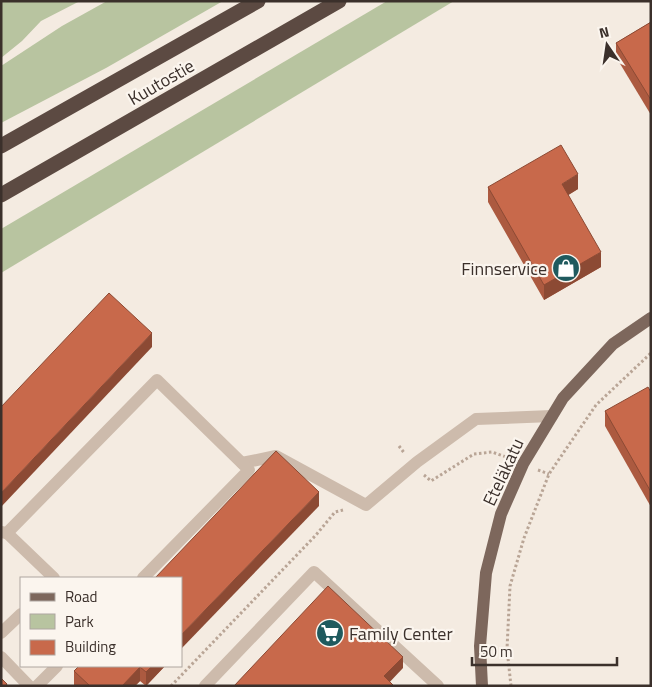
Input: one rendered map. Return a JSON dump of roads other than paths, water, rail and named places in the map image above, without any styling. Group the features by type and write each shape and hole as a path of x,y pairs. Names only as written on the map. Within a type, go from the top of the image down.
{"highway":[{"name":"Kuutostie","path":"1,145 258,1"},
{"name":"Kuutostie","path":"1,195 339,1"},
{"path":"1,205 193,86"}],"main road":[{"name":"Eteläkatu","path":"482,686 480,646 486,573 501,514 523,464 564,398 613,344 651,318"}],"lane":[{"path":"53,577 4,532 157,380 249,470 144,577"},
{"path":"242,463 276,456 366,505 476,419 552,416"},
{"path":"205,686 314,572 438,686"},
{"path":"1,633 20,615"},
{"path":"1,657 29,686"},
{"path":"37,686 56,667"}],"place":[{"name":"Finnservice","path":"566,268"},
{"name":"Family Center","path":"330,633"}]}
